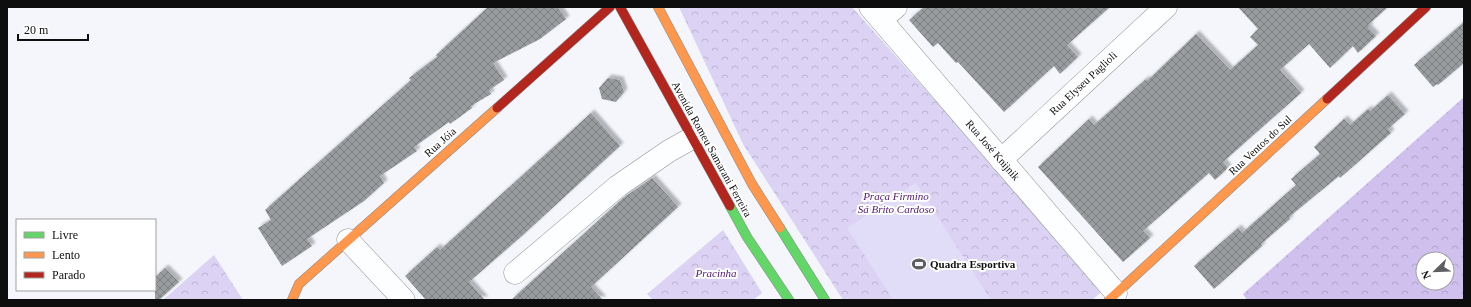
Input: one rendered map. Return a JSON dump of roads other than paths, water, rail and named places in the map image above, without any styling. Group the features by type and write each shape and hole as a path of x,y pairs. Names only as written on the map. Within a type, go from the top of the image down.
{"street":[{"name":"Rua Jóia","path":"292,300 299,284 610,7"},
{"name":"Avenida Romeu Samarani Ferreira","path":"620,7 747,237 789,300"},
{"name":"Avenida Romeu Samarani Ferreira","path":"658,7 752,184 826,300"},
{"name":"Rua Elyseu Paglioli","path":"1001,160 1166,7"},
{"name":"Rua Ventos do Sul","path":"1113,297 1426,7"},
{"name":"Rua José Knijnik","path":"882,11 1113,297"},
{"path":"515,273 618,186 669,151 692,138"},
{"path":"348,240 404,300"}],"place":[{"name":"Quadra Esportiva","path":"919,264"}],"park label":[{"name":"Praça Firmino Sá Brito Cardoso","path":"896,202"},
{"name":"Pracinha","path":"716,273"}]}
